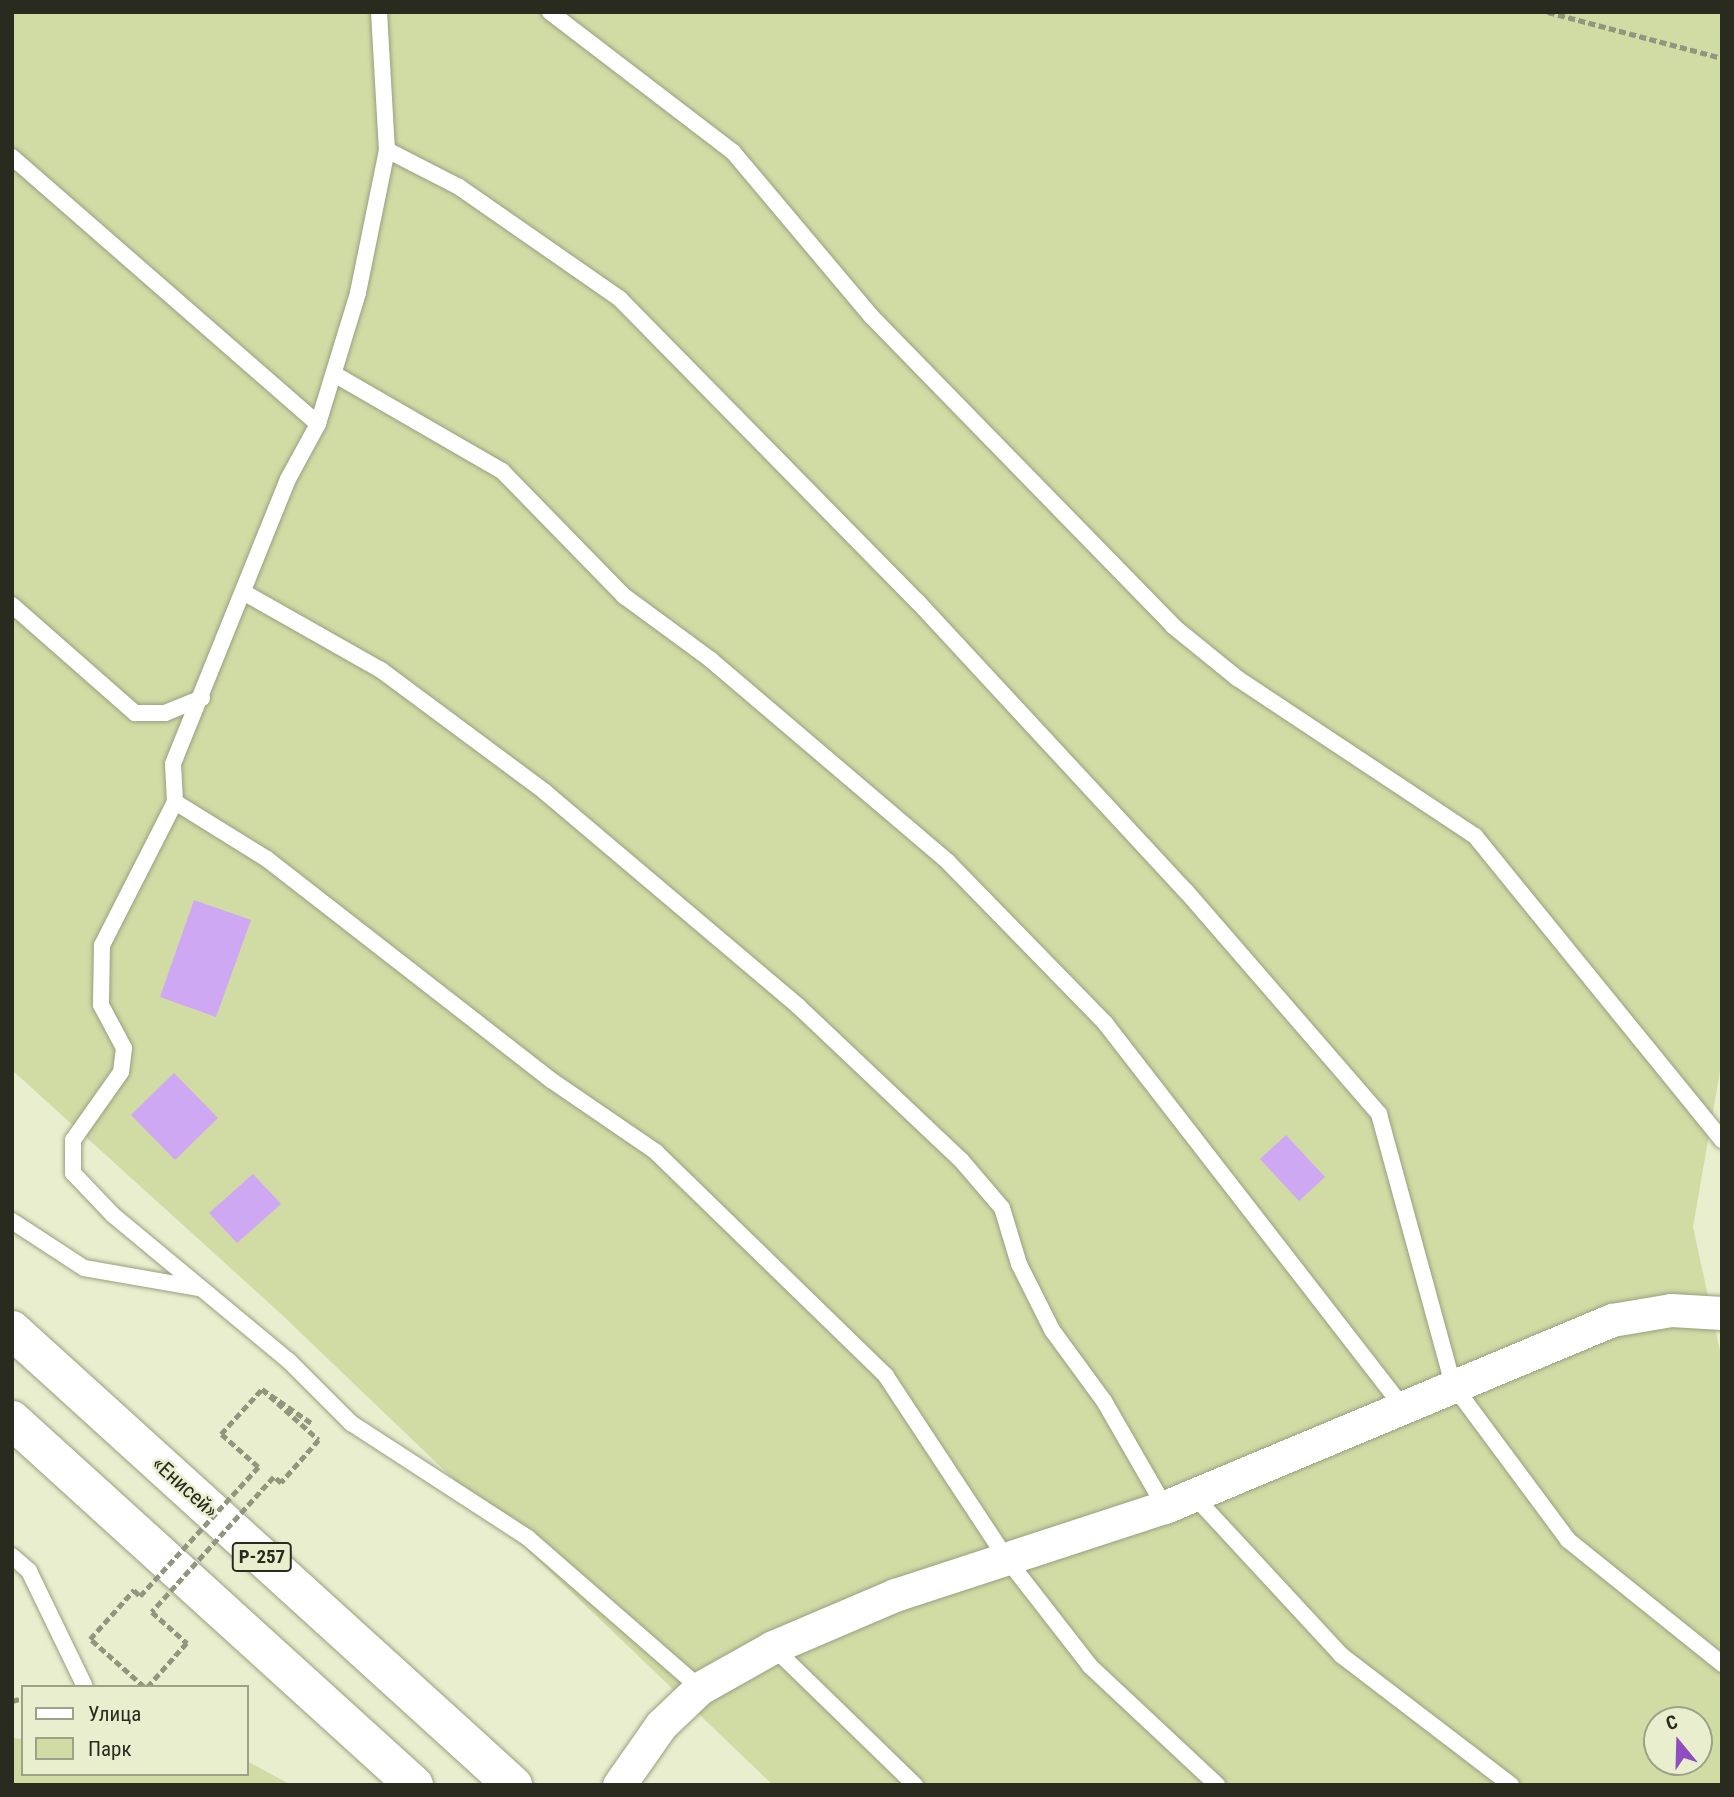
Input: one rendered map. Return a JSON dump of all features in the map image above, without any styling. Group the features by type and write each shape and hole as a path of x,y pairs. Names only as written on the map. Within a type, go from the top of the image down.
{"highway":[{"name":"«Енисей»","path":"12,1330 513,1785"},
{"path":"12,1420 414,1785"}],"street":[{"path":"619,1785 661,1725 700,1688 773,1647 1006,1558 1180,1502 1402,1406 1612,1320 1671,1310 1722,1313"}],"lane":[{"path":"379,12 387,150 358,293 318,424 288,479 202,698 173,764 175,802 102,945 101,1005 124,1048 121,1072 73,1140 73,1172 113,1215 201,1288 351,1423 528,1538 700,1688"},
{"path":"550,12 733,152 871,317 1173,626 1237,678 1475,836 1722,1140"},
{"path":"387,150 459,187 620,299 1043,733 1353,1084 1379,1114 1454,1385 1568,1540 1722,1664"},
{"path":"12,157 318,424"},
{"path":"334,374 502,471 624,596 720,668 948,862 1105,1023 1402,1406"},
{"path":"243,592 381,670 545,792 798,1006 961,1160 1002,1208 1018,1264 1052,1330 1180,1502 1340,1655 1511,1785"},
{"path":"12,605 135,713 165,713 202,698"},
{"path":"175,802 267,859 551,1080 656,1152 886,1376 1006,1558 1090,1666 1217,1785"},
{"path":"12,1221 84,1268 201,1288"},
{"path":"12,1556 29,1571 84,1685"},
{"path":"773,1647 915,1785"}],"path":[{"path":"1548,12 1722,58"},
{"path":"261,1389 327,1433"},
{"path":"144,1685 90,1639 134,1590 141,1596 258,1466 221,1433 261,1389"},
{"path":"148,1685 187,1643 152,1612 274,1476 281,1483 318,1440 261,1389"}],"green space":[{"path":"12,12 1722,12 1722,1060 1693,1227 1722,1360 1722,1785 773,1785 280,1313 12,1070"},
{"path":"12,1738 21,1739 21,1776 248,1776 248,1762 291,1785 12,1785"}],"building":[{"path":"194,900 251,920 216,1017 160,997"},
{"path":"174,1073 218,1118 175,1160 131,1115"},
{"path":"1286,1135 1325,1177 1299,1201 1260,1159"},
{"path":"253,1174 281,1204 237,1243 209,1213"}]}
